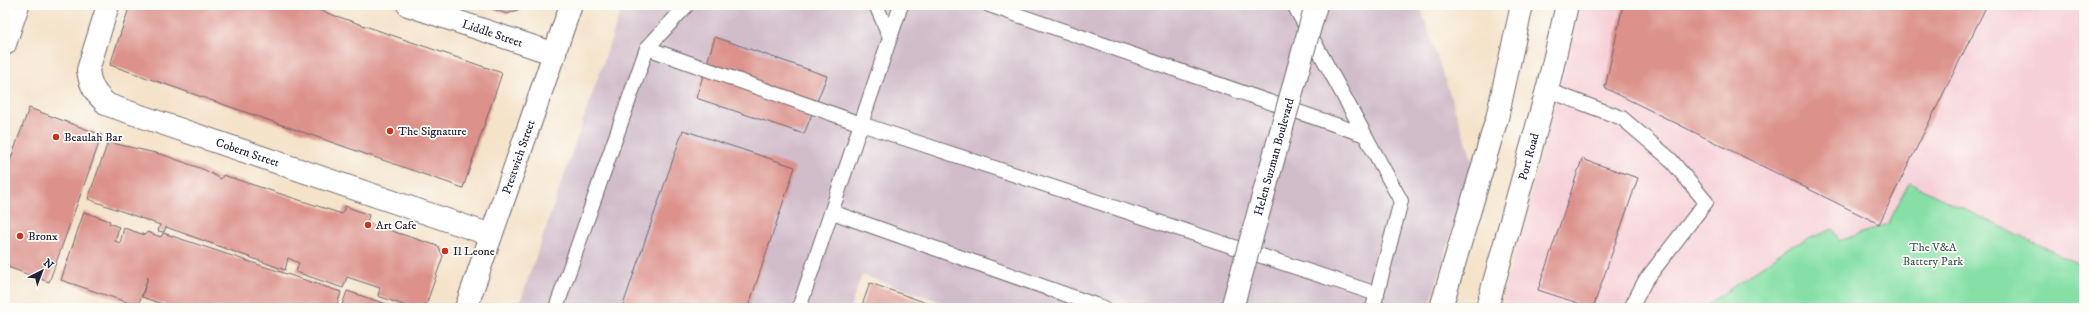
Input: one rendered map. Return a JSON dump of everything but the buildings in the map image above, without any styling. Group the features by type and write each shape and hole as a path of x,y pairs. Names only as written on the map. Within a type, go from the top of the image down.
{"street":[{"path":"5,44 18,5"},
{"name":"Cobern Street","path":"108,5 88,70 89,80 93,91 108,105 491,235"},
{"name":"Liddle Street","path":"408,5 554,54"},
{"name":"Prestwich Street","path":"466,308 571,5"},
{"name":"Helen Suzman Boulevard","path":"1232,308 1316,5"},
{"path":"1441,308 1497,118 1522,5"},
{"name":"Port Road","path":"1488,308 1547,90 1567,5"}],"lane":[{"path":"556,308 647,48 687,5"},
{"path":"876,5 890,37"},
{"path":"799,308 902,5"},
{"path":"989,5 1365,135"},
{"path":"1294,5 1401,201 1374,308"},
{"path":"647,48 861,124 1377,294"},
{"path":"1547,90 1622,118 1670,159 1706,202 1645,281 1631,308"},
{"path":"832,212 1104,308"}],"shaded area":[{"path":"623,5 1418,5 1421,9 1473,162 1429,308 959,308 862,275 850,308 518,308"},
{"path":"1579,5 2084,5 2084,308 1500,308 1558,93"}],"green space":[{"name":"The V&A Battery Park","path":"1909,183 2084,266 2084,308 1703,308 1789,247 1833,229 1839,241 1888,224"}],"place":[{"name":"The Signature","path":"390,131"},
{"name":"Beaulah Bar","path":"56,137"},
{"name":"Art Cafe","path":"368,225"},
{"name":"Bronx","path":"20,236"},
{"name":"Il Leone","path":"445,251"}]}
